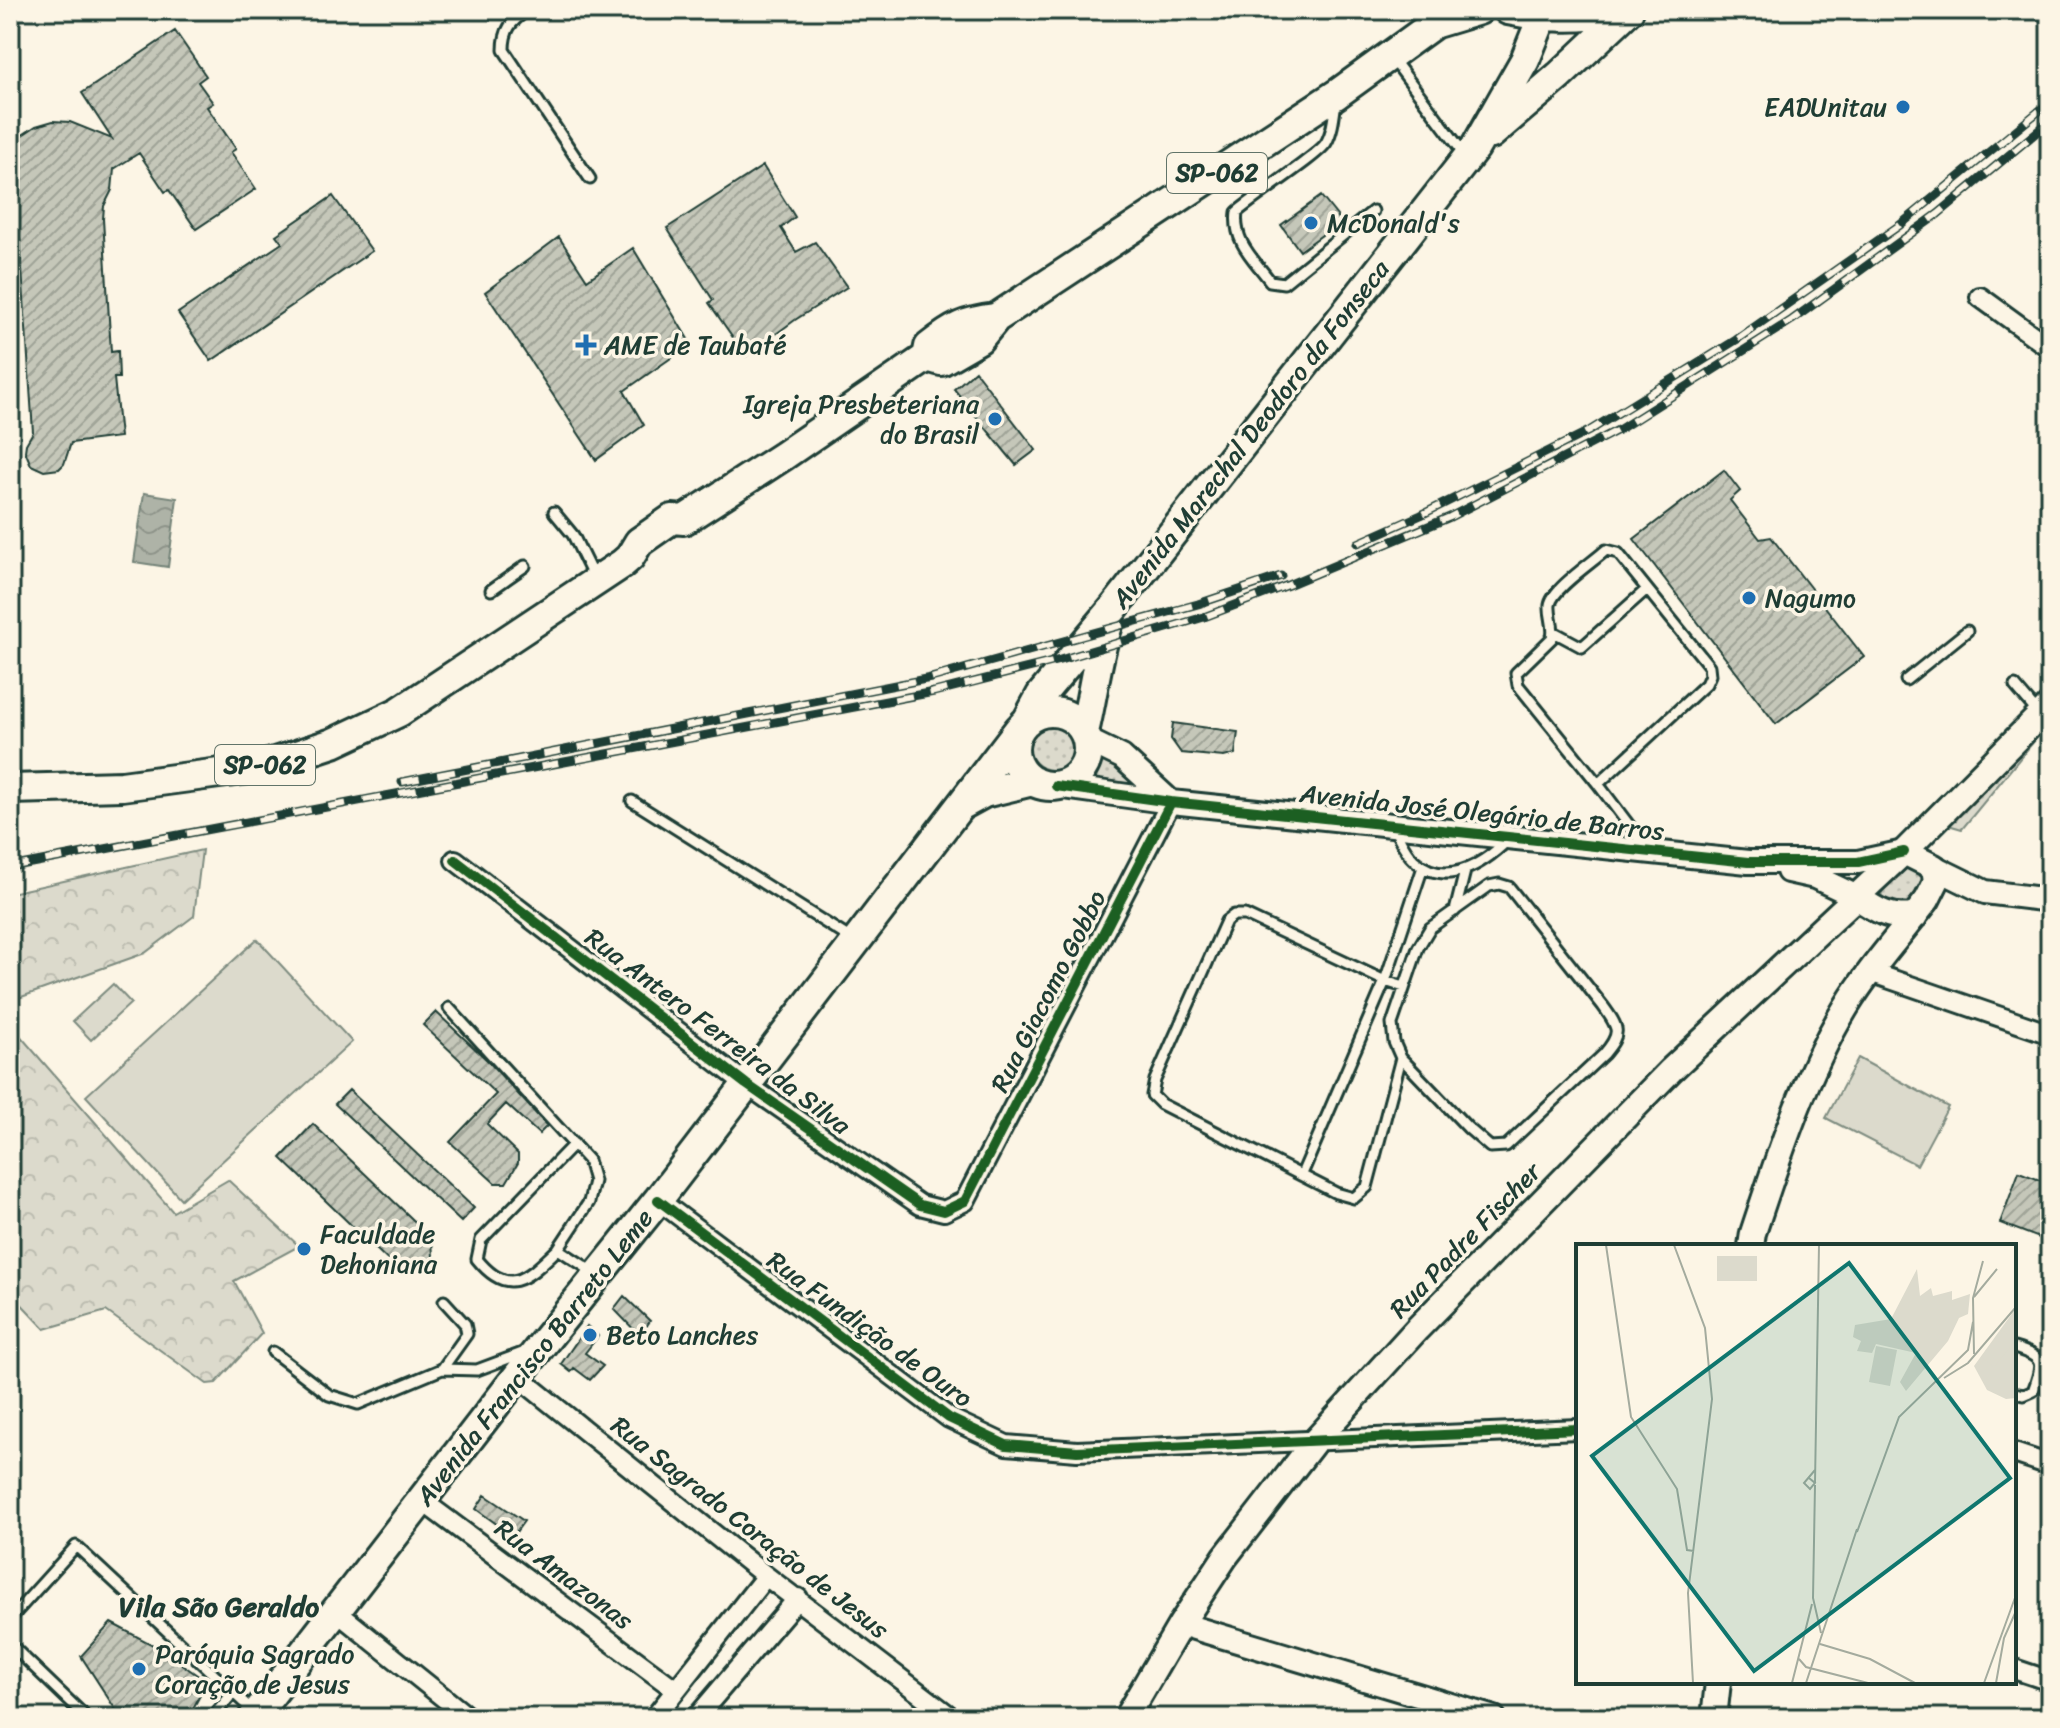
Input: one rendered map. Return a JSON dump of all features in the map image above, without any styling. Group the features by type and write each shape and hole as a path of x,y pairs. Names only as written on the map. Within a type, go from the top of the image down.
{"main road":[{"name":"SP-062","path":"10,789 122,786 257,768 333,743 399,712 630,557 646,557 680,531 684,520 927,357 941,361 979,339 996,318 1337,94 1444,17 1479,10"},
{"path":"1508,10 1594,16 1617,10"},
{"name":"Avenida Marechal Deodoro da Fonseca","path":"1471,153 1629,10"},
{"name":"Avenida Marechal Deodoro da Fonseca","path":"1023,725 1041,695 1113,609 1471,153 1525,60 1544,14"},
{"path":"1086,736 1078,723 1058,712 1047,712 1023,725 1015,740 1017,763 1044,783 1067,782 1084,766 1088,755 1086,736 1097,655 1113,609"},
{"name":"Rua Padre Fischer","path":"1126,1718 1225,1557 1314,1442 1417,1329 1671,1070 1904,852 2045,710"},
{"name":"Avenida Francisco Barreto Leme","path":"255,1716 517,1376 658,1200 1023,725"},
{"name":"SP-062","path":"10,774 122,786"},
{"name":"Avenida Francisco Barreto Leme","path":"962,805 984,793 1044,783"},
{"path":"1751,1244 1795,1106 1826,1042 1870,972 1915,916 1936,882 1934,867 1904,852"},
{"name":"Avenida José Olegário de Barros","path":"1857,897 1882,914 1898,918 1915,916"},
{"path":"1714,1718 1718,1684"}],"street":[{"path":"1980,297 2050,348"},
{"path":"1086,736 1122,757 1171,802"},
{"name":"Avenida José Olegário de Barros","path":"1044,783 1171,802 1748,862 1858,862 1904,852"},
{"name":"Rua Giacomo Gobbo","path":"965,1201 1171,802"},
{"name":"Rua Antero Ferreira da Silva","path":"455,860 746,1084 920,1205 944,1211 965,1201"},
{"name":"Avenida José Olegário de Barros","path":"1748,862 1815,877 1857,897"},
{"path":"1934,867 1985,892 2050,900"},
{"path":"1870,972 2050,1034"},
{"name":"Rua Fundição de Ouro","path":"658,1200 949,1418 1006,1445 1077,1451 1576,1429"},
{"name":"Rua Sagrado Coração de Jesus","path":"517,1376 766,1576 952,1718"},
{"path":"2016,1454 2050,1465"},
{"name":"Rua Amazonas","path":"421,1500 676,1690"},
{"path":"654,1718 766,1576"},
{"path":"700,1717 798,1598"},
{"path":"337,1612 469,1718"},
{"path":"1181,1624 1494,1718"},
{"path":"2016,1670 2050,1681"}],"lane":[{"path":"527,10 509,23 504,50 590,179"},
{"path":"1390,56 1471,153"},
{"path":"1337,94 1331,128 1324,146 1237,212 1235,224 1238,239 1270,281 1284,283 1373,211"},
{"path":"554,512 573,535 595,581"},
{"path":"1598,784 1706,684 1710,675 1709,666 1618,553 1606,550 1555,593 1550,605 1552,638 1516,673 1518,685 1649,852"},
{"path":"491,590 525,566"},
{"path":"1554,632 1582,647 1647,589"},
{"path":"1906,680 1967,631"},
{"path":"2015,686 2045,710"},
{"path":"632,801 856,942"},
{"path":"1392,825 1411,858 1423,867 1447,873 1465,871 1477,865 1511,838"},
{"path":"1302,1174 1385,981 1423,867"},
{"path":"1455,911 1465,871"},
{"path":"1499,884 1509,887 1615,1022 1618,1032 1616,1040 1594,1064 1506,1146 1490,1147 1401,1058 1394,1042 1392,1024 1404,987 1418,948 1430,928 1489,886 1499,884"},
{"path":"1401,1058 1367,1187 1354,1198 1336,1193 1161,1104 1152,1095 1155,1080 1226,921 1234,915 1245,915 1404,987"},
{"path":"449,1008 574,1144 588,1160 594,1181 589,1202 558,1249 526,1279 511,1281 490,1275 477,1259 481,1240 574,1144"},
{"path":"558,1249 598,1275"},
{"path":"442,1369 467,1334 465,1324 444,1301"},
{"path":"273,1352 329,1395 358,1404 442,1369 477,1370 540,1347"},
{"path":"2016,1349 2034,1354 2040,1361 2041,1369 2033,1391 2024,1395 2016,1393"},
{"path":"10,1619 76,1546 255,1716"},
{"path":"10,1644 87,1718"},
{"path":"212,1718 232,1694"}],"green space":[{"path":"1053,722 1070,729 1077,746 1070,763 1053,770 1036,763 1029,746 1036,729"},
{"path":"2037,730 2035,740 1962,829 1945,824"},
{"path":"1099,748 1143,786 1079,782 1092,765"},
{"path":"202,850 194,916 145,953 10,1001 10,893"},
{"path":"1903,864 1921,873 1924,879 1918,896 1904,907 1883,902 1881,897 1887,882"},
{"path":"257,939 352,1042 181,1199 86,1096"},
{"path":"113,984 131,1003 91,1040 73,1021"},
{"path":"10,1024 173,1212 228,1180 299,1246 234,1281 262,1333 216,1383 207,1384 106,1311 45,1329 10,1292"},
{"path":"1858,1058 1948,1107 1917,1165 1826,1118"}],"water":[{"path":"144,493 177,498 168,567 134,562"}],"building":[{"path":"175,31 206,76 198,82 213,103 207,107 236,149 231,152 256,189 196,229 169,190 165,192 139,153 114,169 112,190 104,206 103,219 111,352 118,351 119,378 114,378 120,437 71,443 64,464 59,469 44,471 31,465 25,451 33,432 20,239 10,230 10,151 21,136 36,126 53,121 70,122 112,139 82,93"},
{"path":"763,166 795,217 781,228 796,252 815,242 847,287 746,356 709,303 713,300 667,228"},
{"path":"333,196 372,251 211,361 178,313 282,243 276,235"},
{"name":"McDonald's","path":"1321,196 1341,221 1300,251 1281,225"},
{"path":"559,237 587,280 633,248 691,344 624,391 644,425 596,460 485,292"},
{"name":"Igreja Presbeteriana do Brasil","path":"975,371 1036,450 1016,465 954,389"},
{"name":"Nagumo","path":"1724,470 1740,491 1730,500 1760,539 1771,537 1864,657 1776,724 1634,539"},
{"path":"1173,723 1238,732 1235,754 1224,757 1181,753 1171,739"},
{"path":"436,1012 488,1061 547,1126 539,1134 506,1104 487,1124 518,1154 518,1163 506,1183 495,1183 450,1142 496,1094 423,1025"},
{"path":"349,1090 474,1208 461,1222 335,1104"},
{"path":"313,1124 432,1238 433,1257 426,1265 417,1270 396,1268 281,1158"},
{"path":"2019,1172 2050,1184 2050,1242 2000,1223"},
{"path":"624,1296 650,1321 640,1336 614,1309"},
{"path":"587,1326 598,1336 585,1353 603,1366 590,1380 574,1368 571,1372 561,1364"},
{"path":"485,1495 524,1521 513,1536 476,1509"},
{"name":"Paróquia Sagrado Coração de Jesus","path":"111,1623 159,1648 207,1682 188,1718 121,1718 81,1656"}],"railway":[{"path":"1358,543 1589,431 1736,340 1900,225 2050,102"},
{"path":"10,867 934,692 1060,660 1204,617 1450,517 1620,429 1792,320 1938,214 2050,121"},
{"path":"402,782 931,678 1198,604 1281,576"}],"cycle path":[{"path":"1056,786 1171,802 1748,862 1858,862 1904,852"},
{"path":"455,860 746,1084 920,1205 944,1211 965,1201 1171,802"},
{"path":"658,1200 949,1418 1006,1445 1077,1451 1576,1429"}],"place":[{"name":"EADUnitau","path":"1903,107"},
{"name":"McDonald's","path":"1311,223"},
{"name":"AME de Taubaté","path":"586,345"},
{"name":"Igreja Presbeteriana do Brasil","path":"995,419"},
{"name":"Nagumo","path":"1749,598"},
{"name":"Faculdade Dehoniana","path":"304,1249"},
{"name":"Beto Lanches","path":"590,1335"},
{"name":"Paróquia Sagrado Coração de Jesus","path":"139,1669"}],"district":[{"name":"Vila São Geraldo","path":"219,1606"}]}
